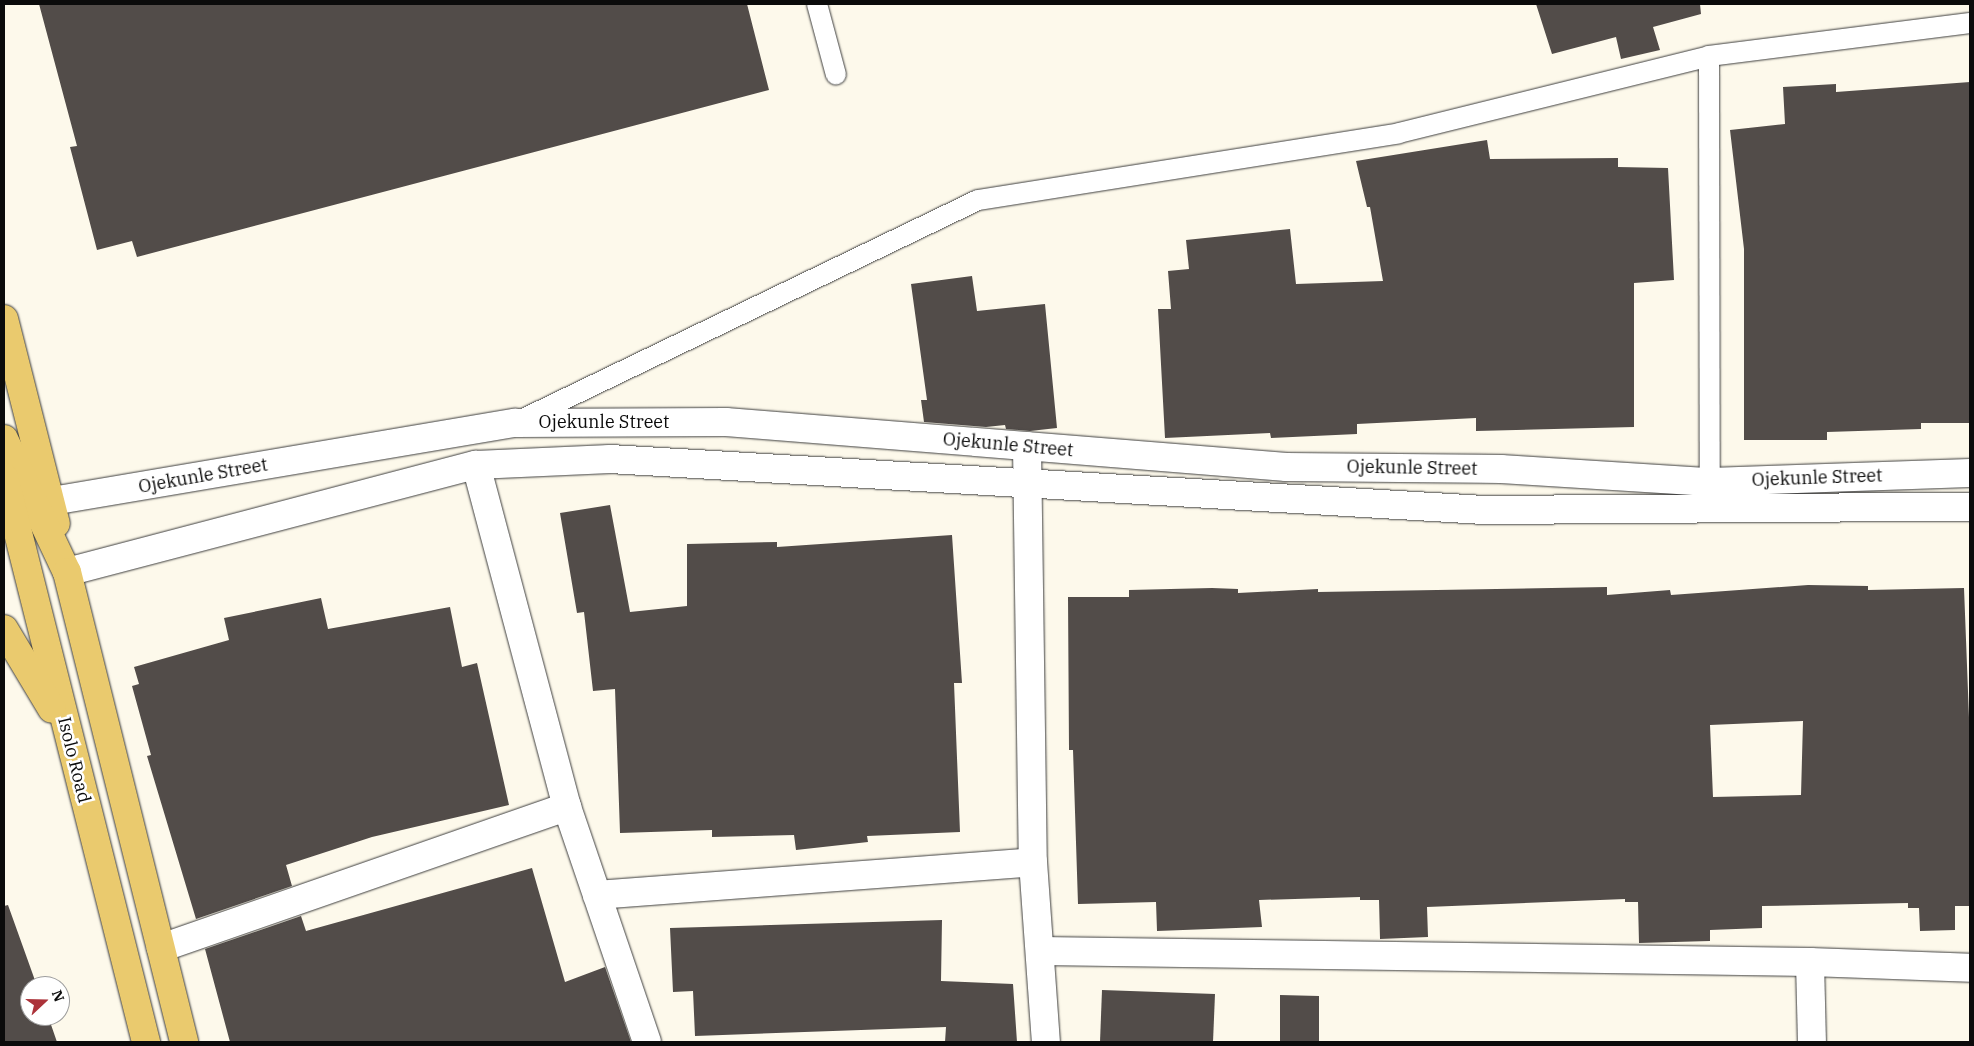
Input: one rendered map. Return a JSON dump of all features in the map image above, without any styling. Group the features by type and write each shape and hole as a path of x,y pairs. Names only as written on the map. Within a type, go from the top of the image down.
{"main road":[{"path":"4,319 52,501 66,572 184,1042"},
{"path":"4,439 66,572"},
{"name":"Isolo Road","path":"4,477 146,1042"},
{"path":"4,629 68,736"}],"street":[{"name":"Ojekunle Street","path":"52,501 515,423 726,422 1286,467 1500,469 1710,482 1970,473"},
{"path":"1027,446 1026,485 1033,862 1041,951 1046,1042"},
{"name":"Ojekunle Street","path":"66,572 476,465 610,458 1026,485 1483,510 1970,507"},
{"path":"476,465 567,807 647,1042"},
{"path":"161,948 567,807"},
{"path":"597,895 1033,862"},
{"path":"1041,951 1810,962 1970,968"},
{"path":"1810,962 1812,1042"}],"lane":[{"path":"817,4 836,75"},
{"path":"515,423 978,200 1399,133 1709,56 1970,23"},
{"path":"1709,56 1710,482"}],"building":[{"path":"39,4 747,4 769,90 137,257 132,241 97,250 70,147 77,146"},
{"path":"1536,4 1700,4 1701,14 1653,27 1660,50 1621,59 1616,37 1552,54"},
{"path":"1970,82 1970,423 1921,423 1921,429 1827,432 1827,440 1744,440 1744,249 1730,130 1785,124 1783,87 1836,84 1836,92"},
{"path":"1487,140 1490,159 1618,158 1618,167 1668,168 1674,280 1634,283 1634,427 1476,431 1476,418 1357,424 1357,434 1271,438 1270,433 1165,438 1158,309 1171,309 1168,271 1189,269 1186,240 1290,229 1296,284 1383,281 1370,207 1367,207 1356,161"},
{"path":"972,276 977,311 1045,304 1057,428 1030,431 1006,429 1005,425 986,427 924,422 921,400 927,400 911,284"},
{"path":"610,505 630,612 687,606 687,544 777,542 777,547 952,535 962,683 954,683 960,832 867,836 868,842 796,850 794,835 712,837 712,830 620,833 615,689 593,691 584,612 577,613 560,513"},
{"path":"1808,585 1868,586 1868,590 1964,588 1970,743 1970,906 1955,906 1955,930 1920,931 1919,908 1908,908 1908,903 1762,906 1762,928 1710,930 1710,941 1639,943 1638,902 1625,902 1625,899 1427,907 1428,937 1380,939 1379,900 1360,900 1360,897 1259,900 1262,927 1157,931 1156,902 1078,904 1073,750 1069,750 1068,597 1129,597 1129,590 1212,588 1238,589 1238,593 1318,589 1318,592 1607,587 1607,595 1670,590 1671,595","holes":["1803,721 1801,795 1713,797 1710,725"]},
{"path":"321,598 328,629 450,607 462,667 477,663 509,805 372,837 286,865 292,886 196,919 147,756 151,755 132,686 139,684 134,667 229,640 224,618"},
{"path":"532,868 565,982 605,967 631,1042 230,1042 205,949 301,916 306,931"},
{"path":"8,905 33,976 20,976 20,1026 51,1026 57,1042 4,1042 4,906"},
{"path":"942,920 941,981 1013,984 1017,1042 945,1042 946,1027 695,1036 693,991 673,992 670,928"},
{"path":"1102,990 1215,994 1213,1042 1100,1042"},
{"path":"1280,995 1319,996 1319,1042 1280,1042"}]}
